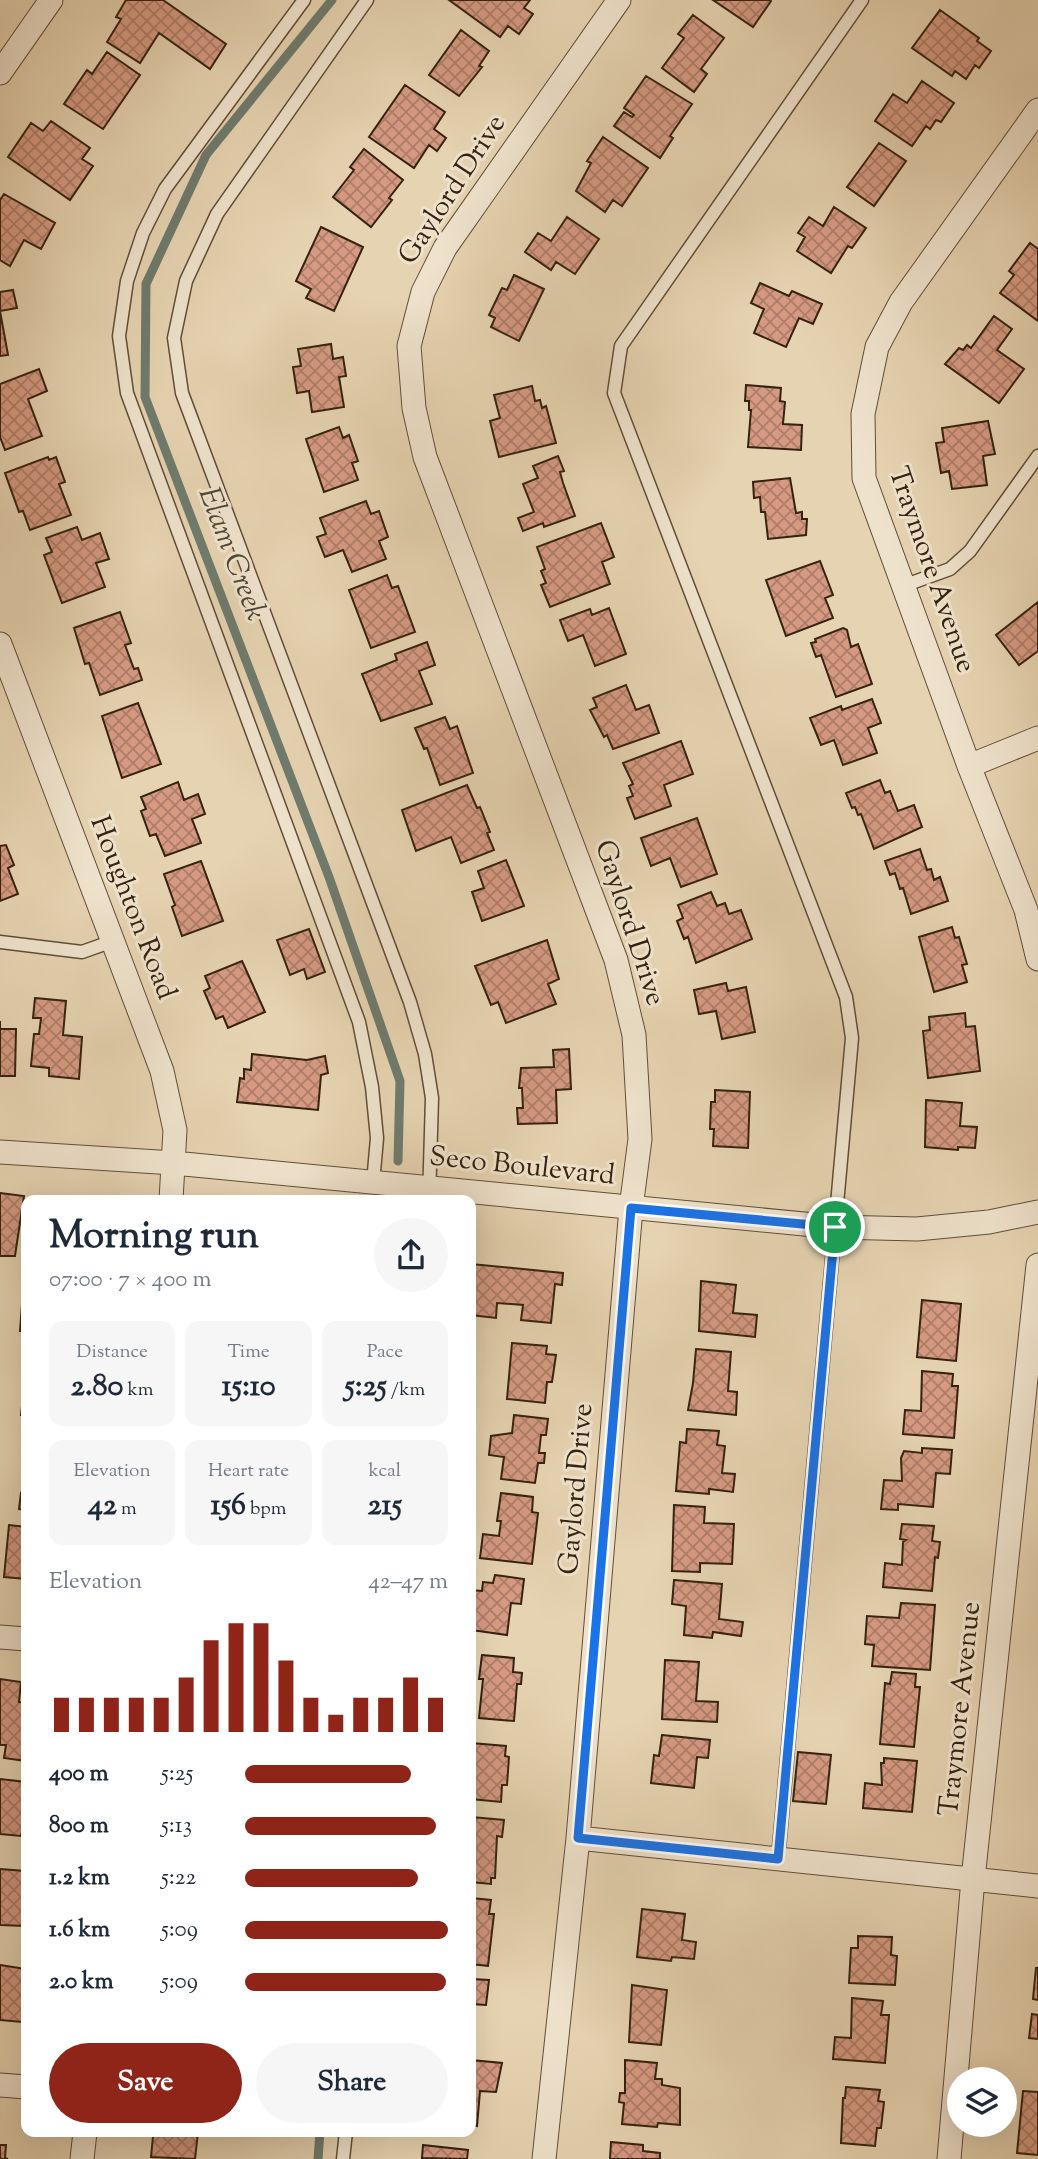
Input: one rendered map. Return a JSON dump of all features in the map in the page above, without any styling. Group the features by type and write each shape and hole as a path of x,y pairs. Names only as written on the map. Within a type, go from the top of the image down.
{"street":[{"path":"0,74 51,0"},
{"name":"Gaylord Drive","path":"544,2159 578,1838 631,1208 640,1139 634,1035 617,960 425,457 414,408 409,346 423,292 445,248 619,0"},
{"name":"Traymore Avenue","path":"1038,110 901,302 877,347 863,414 864,478 969,765 1026,910 1038,959"},
{"name":"Houghton Road","path":"0,644 6,678 113,941 165,1080 175,1130 171,1195"},
{"path":"969,765 1038,738"},
{"name":"Seco Boulevard","path":"0,1152 174,1163 373,1183 429,1194"},
{"name":"Seco Boulevard","path":"476,1197 835,1227 917,1229 989,1222 1038,1212"},
{"name":"Traymore Avenue","path":"949,2159 973,1879 1038,1265"},
{"path":"0,1637 21,1639"},
{"path":"578,1838 1038,1886"},
{"path":"0,2085 21,2087"},
{"path":"82,2159 84,2137"}],"lane":[{"path":"304,0 164,189 143,233 127,281 119,336 127,393 359,1022 372,1087 377,1138 373,1183"},
{"path":"367,0 217,214 186,281 174,338 182,393 410,1002 425,1054 432,1098 429,1194"},
{"path":"778,1859 852,1038 846,997 614,393 621,346 862,0"},
{"path":"903,586 950,569 970,551 1038,456"},
{"path":"0,942 82,952 113,941"},
{"path":"343,2159 345,2137"}],"building":[{"path":"126,0 163,0 226,44 210,69 159,33 140,63 107,42 121,19 116,17"},
{"path":"449,0 530,0 524,8 533,14 519,34 508,26 500,37"},
{"path":"713,0 770,0 771,1 753,27"},
{"path":"940,10 979,38 977,41 991,51 979,68 975,65 966,79 955,71 952,76 912,48"},
{"path":"693,15 724,38 701,69 707,74 694,92 662,68 684,38 678,34"},
{"path":"461,30 489,51 479,66 482,67 459,96 429,75"},
{"path":"107,52 140,75 103,129 64,104 87,70 92,74"},
{"path":"646,76 692,104 670,136 673,138 660,158 614,126 624,112 632,117 634,115 624,108"},
{"path":"922,81 954,103 941,122 936,120 930,129 926,126 912,146 875,121 893,94 907,103"},
{"path":"405,85 445,112 434,129 446,138 437,151 429,145 414,168 369,137"},
{"path":"51,121 90,148 82,159 93,166 70,200 8,157 31,123 43,131"},
{"path":"603,137 648,168 622,206 613,200 605,212 576,191 591,163 587,161"},
{"path":"879,143 906,161 874,206 847,187"},
{"path":"364,149 403,180 389,198 392,200 371,227 333,197 354,170 350,167"},
{"path":"4,194 55,223 41,249 24,240 10,266 0,260 0,200"},
{"path":"834,207 866,228 852,248 848,246 831,273 797,251 805,237 798,233 809,217 823,226"},
{"path":"567,217 599,239 575,274 556,262 551,270 525,252 538,233 551,241"},
{"path":"321,227 363,247 334,311 306,298 311,289 296,281"},
{"path":"1030,243 1038,249 1038,321 1000,293 1014,275 1009,271"},
{"path":"514,275 544,289 519,341 491,327 495,318 489,315 502,288 507,290"},
{"path":"760,283 789,296 792,291 822,304 813,324 799,318 786,347 754,333 764,309 751,303"},
{"path":"13,290 17,308 0,311 0,292"},
{"path":"0,311 8,355 0,356"},
{"path":"994,316 1012,329 997,350 1024,369 999,403 945,364 959,348 963,350 967,345 971,348"},
{"path":"331,344 333,359 343,357 346,376 339,377 344,407 312,412 309,391 297,393 293,367 301,366 298,349"},
{"path":"39,369 47,391 28,399 42,436 5,450 0,437 0,384"},
{"path":"746,385 781,388 780,401 785,402 783,424 802,425 801,450 748,447 751,410 749,401 745,401"},
{"path":"532,386 535,401 540,400 542,408 546,406 556,443 499,457 490,421 500,418 494,395"},
{"path":"988,421 995,454 983,456 987,485 952,489 949,471 941,473 936,443 944,442 942,428"},
{"path":"339,427 343,438 349,435 358,461 352,463 358,480 324,492 306,439"},
{"path":"558,456 564,471 560,472 563,483 575,516 544,527 543,523 523,531 518,518 534,512 523,484 538,478 533,466"},
{"path":"48,457 49,460 56,457 65,482 59,484 71,515 30,530 23,511 19,512 5,473"},
{"path":"790,478 796,513 802,512 802,519 807,519 806,535 768,539 765,512 761,512 760,497 754,498 753,482"},
{"path":"366,501 371,514 379,511 388,537 379,541 386,559 352,572 343,550 325,557 317,537 326,534 320,518"},
{"path":"601,523 614,557 602,562 610,584 550,607 541,585 546,583 541,571 545,569 537,547"},
{"path":"77,527 82,540 100,533 109,559 96,563 105,587 62,603 44,555 52,552 46,538"},
{"path":"820,561 833,595 825,598 833,618 786,636 766,580"},
{"path":"387,575 392,588 398,586 415,632 371,648 349,590"},
{"path":"1038,602 1038,651 1019,665 996,635"},
{"path":"609,608 626,654 595,666 583,635 568,641 560,620 590,609 592,615"},
{"path":"120,612 131,643 125,645 134,669 138,668 142,680 100,695 89,663 85,664 74,628"},
{"path":"843,628 847,630 851,647 858,644 872,684 836,697 821,655 816,657 811,643"},
{"path":"427,642 435,665 419,671 432,704 381,721 362,674 397,660 395,654"},
{"path":"626,685 636,710 649,705 659,733 613,749 590,710 597,707 593,698"},
{"path":"872,699 881,723 868,728 877,753 843,765 834,740 821,745 810,718 841,706 842,710"},
{"path":"138,703 161,764 122,778 102,716"},
{"path":"445,717 450,729 457,726 473,773 440,785 427,748 424,749 415,728"},
{"path":"681,741 693,774 664,785 671,806 635,819 627,798 633,796 629,786 633,784 623,763"},
{"path":"880,780 885,793 890,791 898,811 914,805 922,827 874,849 861,814 858,815 855,807 852,808 846,793"},
{"path":"178,782 184,800 198,794 205,814 192,819 201,843 165,856 156,834 150,836 141,811 146,809 141,797"},
{"path":"467,785 477,808 480,807 494,850 461,863 451,837 416,851 402,810"},
{"path":"697,818 717,874 681,887 670,858 651,866 641,838"},
{"path":"6,845 14,865 8,868 18,894 0,901 0,846"},
{"path":"920,849 927,870 931,869 934,880 940,877 948,901 911,914 903,888 900,889 895,873 890,875 885,861"},
{"path":"506,860 524,906 482,921 472,892 484,888 478,871"},
{"path":"201,861 223,921 182,936 164,874"},
{"path":"711,892 717,906 725,903 729,914 741,910 752,939 696,963 688,937 684,939 677,921 683,918 678,905"},
{"path":"952,927 955,938 959,937 967,964 962,965 967,982 934,992 919,937"},
{"path":"309,929 325,972 307,979 304,969 290,975 277,940"},
{"path":"547,940 559,979 548,984 556,1004 506,1023 498,1002 491,1005 475,966"},
{"path":"242,961 265,1012 228,1028 223,1016 216,1019 204,991 210,988 205,976"},
{"path":"726,983 728,991 746,987 755,1032 722,1039 716,1011 699,1014 694,990"},
{"path":"35,998 66,1001 63,1035 82,1037 79,1079 49,1076 49,1068 31,1066 34,1034 39,1034 41,1018 33,1018"},
{"path":"965,1013 966,1027 975,1026 980,1071 928,1078 923,1031 930,1030 929,1017"},
{"path":"0,1029 16,1029 15,1076 0,1076"},
{"path":"569,1049 571,1089 556,1090 557,1123 518,1124 517,1108 523,1108 522,1088 519,1088 521,1068 554,1067 553,1050"},
{"path":"252,1054 307,1060 325,1056 328,1073 321,1075 318,1110 237,1102 240,1078 244,1079 244,1069 251,1070"},
{"path":"715,1090 750,1092 748,1148 713,1146 714,1129 710,1129 711,1102 715,1102"},
{"path":"926,1100 962,1103 960,1126 977,1127 975,1148 958,1147 958,1150 925,1147"},
{"path":"0,1193 21,1196 15,1256 0,1256"},
{"path":"476,1264 563,1273 562,1285 555,1284 551,1323 521,1320 523,1305 497,1303 496,1318 476,1316"},
{"path":"701,1281 736,1285 733,1313 757,1315 755,1337 699,1331"},
{"path":"922,1300 961,1304 956,1361 917,1357"},
{"path":"512,1343 547,1346 546,1354 556,1355 552,1382 547,1382 545,1403 507,1399"},
{"path":"696,1349 731,1352 728,1391 737,1392 736,1415 688,1410"},
{"path":"922,1371 953,1374 952,1386 958,1386 954,1438 903,1434 905,1410 921,1411"},
{"path":"514,1415 548,1419 546,1435 541,1435 539,1453 545,1453 544,1463 538,1463 535,1483 501,1479 504,1457 489,1455 491,1436 512,1433"},
{"path":"687,1429 719,1431 717,1445 725,1446 722,1473 735,1474 733,1492 709,1489 709,1494 676,1491 680,1442 686,1443"},
{"path":"922,1448 952,1450 950,1474 936,1473 933,1507 898,1504 898,1510 881,1509 884,1480 902,1481 901,1458 904,1451 922,1453"},
{"path":"501,1493 533,1497 532,1512 538,1513 532,1564 480,1558 483,1534 499,1536 501,1521 497,1521"},
{"path":"674,1505 705,1507 704,1523 734,1524 732,1564 700,1563 700,1572 672,1571"},
{"path":"902,1524 934,1526 932,1541 940,1542 938,1558 935,1557 932,1591 883,1587 885,1563 902,1565 903,1542 906,1540 900,1539"},
{"path":"9,1525 21,1526 21,1579 4,1577"},
{"path":"495,1575 524,1579 521,1604 511,1603 507,1635 476,1631 476,1590 482,1591 483,1582 493,1583"},
{"path":"674,1580 722,1584 719,1619 743,1622 741,1636 713,1632 712,1638 684,1635 686,1606 672,1604"},
{"path":"901,1603 935,1605 930,1670 872,1666 874,1645 865,1644 867,1616 899,1618"},
{"path":"482,1655 514,1658 513,1672 522,1673 521,1684 517,1684 514,1721 479,1718 483,1679 479,1679"},
{"path":"665,1660 699,1662 696,1701 718,1702 717,1722 662,1719"},
{"path":"892,1672 916,1674 915,1687 920,1687 914,1747 880,1744 885,1683 890,1684"},
{"path":"0,1679 21,1682 21,1760 4,1758 6,1745 0,1745"},
{"path":"662,1735 710,1740 708,1758 697,1757 694,1788 651,1783 654,1755 659,1756"},
{"path":"476,1743 506,1746 505,1756 509,1757 507,1785 502,1785 501,1802 476,1800"},
{"path":"798,1752 831,1755 826,1804 793,1801"},
{"path":"884,1758 917,1761 912,1812 863,1808 865,1783 882,1785 881,1763 884,1763"},
{"path":"0,1779 21,1781 21,1836 0,1834"},
{"path":"476,1817 504,1820 502,1837 497,1836 495,1878 491,1878 491,1884 476,1882"},
{"path":"0,1869 21,1871 21,1926 0,1925"},
{"path":"476,1898 491,1900 489,1914 494,1914 488,1966 476,1965"},
{"path":"642,1909 685,1914 682,1940 696,1942 694,1959 672,1957 671,1961 637,1957"},
{"path":"858,1936 892,1937 891,1955 897,1956 895,1985 849,1983 851,1948 858,1948"},
{"path":"0,1965 21,1968 21,2022 0,2020"},
{"path":"1038,1968 1038,2000 1033,1999"},
{"path":"476,1979 489,1980 486,2005 476,2004"},
{"path":"632,1985 667,1990 661,2045 629,2042"},
{"path":"852,1998 883,2001 881,2015 889,2015 885,2063 833,2059 835,2037 851,2038"},
{"path":"1032,2014 1038,2015 1038,2039 1029,2038"},
{"path":"476,2060 502,2063 496,2092 480,2091 477,2126"},
{"path":"625,2060 657,2063 655,2079 662,2079 662,2085 680,2088 680,2125 658,2123 657,2127 622,2124 624,2103 619,2102 620,2093 625,2093"},
{"path":"846,2087 880,2090 878,2101 884,2102 881,2128 877,2128 875,2146 841,2143"},
{"path":"1023,2091 1038,2092 1038,2155 1017,2153"},
{"path":"153,2137 197,2137 195,2159 151,2157"},
{"path":"611,2142 643,2145 643,2151 660,2153 660,2159 610,2159"},
{"path":"0,2145 6,2145 5,2158 8,2159 0,2159"},
{"path":"423,2145 468,2150 467,2159 422,2158"}],"waterway":[{"name":"Elam Creek","path":"332,0 206,155 146,284 145,397 329,877 400,1081 398,1161"},
{"name":"Elam Creek","path":"318,2159 320,2137"}],"route":[{"path":"631,1208 835,1227 778,1859 578,1838 631,1208"}]}
